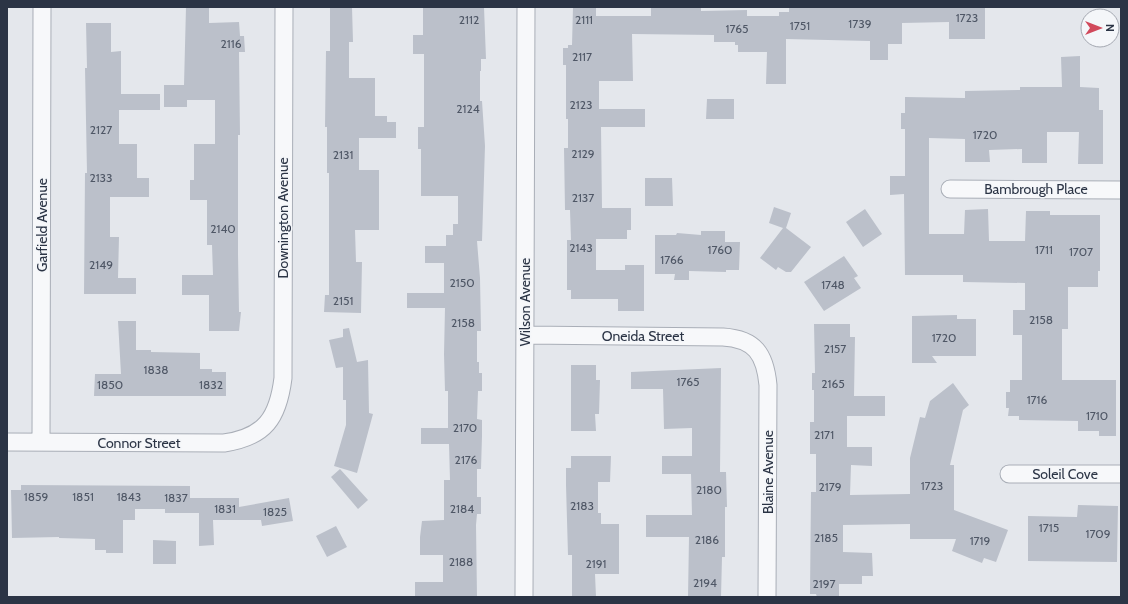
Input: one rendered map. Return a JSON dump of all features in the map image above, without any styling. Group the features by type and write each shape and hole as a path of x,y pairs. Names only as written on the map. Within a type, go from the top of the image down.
{"street":[{"name":"Garfield Avenue","path":"41,442 42,7"},
{"name":"Downington Avenue","path":"266,425 274,414 283,378 284,7"},
{"name":"Wilson Avenue","path":"524,597 526,7"},
{"name":"Bambrough Place","path":"950,189 1121,190"},
{"name":"Oneida Street","path":"525,335 722,337 741,339 757,349"},
{"name":"Blaine Avenue","path":"757,349 766,366 768,385 767,597"},
{"name":"Connor Street","path":"7,442 224,443 247,438 266,425"},
{"name":"Soleil Cove","path":"1009,474 1121,474"}],"building":[{"path":"186,7 209,7 209,23 239,22 240,36 244,36 245,52 239,52 240,135 238,135 238,254 239,312 241,312 239,331 209,331 209,295 182,295 182,275 213,275 212,245 207,245 207,200 190,200 190,180 194,180 194,144 215,144 215,100 187,100 187,107 164,107 164,85 184,85"},
{"path":"330,7 352,7 353,42 349,42 349,78 375,78 375,116 387,116 387,122 396,122 396,138 359,138 359,170 379,170 379,230 355,230 356,262 362,262 361,313 324,312 325,295 329,295 329,173 327,173 327,127 325,127 326,51 330,51"},
{"path":"423,7 484,7 486,59 481,59 480,101 482,101 485,146 482,241 477,241 480,278 481,331 477,331 477,362 479,362 479,373 482,373 482,391 478,391 477,419 482,420 482,436 481,469 477,469 477,497 481,497 481,514 477,514 476,525 477,597 415,597 415,582 443,582 443,555 420,555 420,537 422,521 444,520 444,480 450,480 449,444 421,444 421,428 448,428 448,391 445,391 445,308 407,308 407,293 444,293 444,263 425,263 425,246 446,246 446,235 453,235 453,224 458,224 458,196 421,196 421,149 418,149 418,127 424,127 424,54 413,54 413,35 423,35"},
{"path":"573,7 596,7 596,16 651,16 651,7 701,7 701,11 747,10 747,16 779,16 779,12 789,12 789,8 985,7 985,39 949,39 949,22 902,23 902,44 888,44 888,60 870,60 870,41 786,39 786,84 766,84 767,52 738,52 738,45 735,45 735,42 714,42 714,35 632,34 633,81 599,81 599,109 645,109 645,127 601,127 602,208 631,208 631,230 627,230 627,239 596,239 596,270 625,270 625,265 644,265 644,311 618,311 618,299 571,299 571,290 567,290 567,240 571,240 570,210 565,210 564,148 568,148 568,119 566,119 566,65 563,65 563,48 568,48 568,45 572,45"},
{"path":"86,23 111,23 111,52 121,51 121,94 160,94 160,110 119,110 119,144 137,144 137,178 149,178 149,197 110,197 110,237 119,237 118,278 136,278 136,294 84,294 85,173 87,173 85,68 87,68"},
{"path":"1080,56 1080,87 1099,88 1099,110 1103,110 1103,164 1078,164 1079,132 1047,132 1047,163 1022,163 1022,149 989,150 990,162 965,162 965,139 929,138 929,234 964,234 965,210 988,209 989,241 1025,241 1026,211 1050,211 1050,215 1100,215 1100,271 1098,271 1098,287 1068,287 1068,329 1062,329 1062,380 1116,380 1116,436 1099,436 1099,431 1078,431 1078,421 1019,420 1019,416 1008,416 1009,408 1006,408 1006,392 1010,392 1010,380 1022,380 1022,335 1013,335 1013,310 1025,310 1025,283 963,282 963,275 905,275 904,194 890,195 890,176 905,176 905,129 901,129 901,113 905,113 905,97 965,98 965,91 1020,90 1020,87 1062,87 1061,57"},
{"path":"707,99 734,99 734,119 706,119"},
{"path":"645,178 672,178 673,206 645,206"},
{"path":"774,207 791,213 786,228 811,247 791,272 786,272 778,267 776,270 760,258 783,228 769,223"},
{"path":"865,209 882,234 863,247 846,222"},
{"path":"701,231 725,231 725,242 740,242 739,270 726,270 726,272 689,271 689,280 674,280 675,274 655,274 655,235 676,235 677,233 701,235"},
{"path":"844,256 858,276 854,278 861,288 824,311 804,282"},
{"path":"957,315 957,319 976,319 976,356 932,356 937,363 912,363 912,316"},
{"path":"118,321 136,321 136,350 151,350 151,352 200,353 200,369 212,369 212,372 226,372 226,396 94,396 95,374 121,374"},
{"path":"814,324 850,324 850,337 855,337 854,396 885,396 885,416 847,416 847,447 872,447 872,466 851,465 850,495 910,494 910,458 920,417 925,418 930,401 953,383 969,405 963,410 950,465 954,465 954,510 1008,530 996,562 984,558 982,563 952,551 956,539 910,539 910,524 843,525 843,552 872,553 873,576 862,576 862,584 839,584 839,597 817,597 816,594 810,594 811,492 816,492 816,454 810,454 810,422 814,422 814,390 812,390 812,373 815,373"},
{"path":"349,328 357,362 368,360 369,413 373,414 357,473 334,466 346,425 346,400 343,400 343,367 336,368 329,340 343,337 343,329"},
{"path":"571,365 596,365 596,380 600,380 599,414 595,414 596,431 571,431"},
{"path":"721,368 720,472 726,472 727,507 725,507 725,557 722,557 721,597 688,597 689,537 646,537 646,515 692,515 691,474 662,474 662,456 692,456 692,428 664,429 663,389 631,389 631,372"},
{"path":"571,456 611,456 610,482 598,482 598,513 601,513 601,524 619,524 619,574 595,574 596,597 572,597 572,555 568,555 566,485 566,468 571,468"},
{"path":"340,469 368,500 358,509 331,477"},
{"path":"21,485 190,486 190,498 239,498 239,507 289,498 293,521 262,526 261,520 213,520 214,545 199,546 199,513 165,513 165,509 135,509 135,520 123,520 123,553 106,553 106,550 95,550 95,539 59,537 12,538 11,490 21,490"},
{"path":"1078,505 1118,506 1117,562 1028,561 1028,516 1077,517"},
{"path":"336,526 347,547 327,557 316,536"},
{"path":"153,540 176,541 176,564 153,564"}]}
